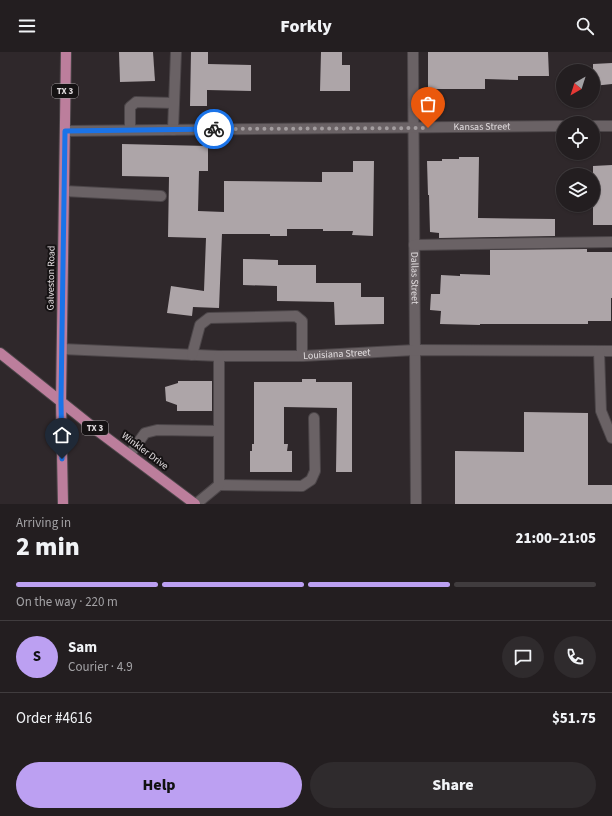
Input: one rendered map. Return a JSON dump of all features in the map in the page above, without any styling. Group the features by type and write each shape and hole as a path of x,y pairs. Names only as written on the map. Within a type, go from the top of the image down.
{"main road":[{"name":"Galveston Road","path":"63,504 61,401 66,52"},
{"name":"Winkler Drive","path":"0,353 99,432 195,504"}],"street":[{"path":"173,130 176,52"},
{"name":"Dallas Street","path":"413,52 416,504"},
{"path":"130,130 130,107 136,102 174,103"},
{"name":"Kansas Street","path":"65,131 556,126"},
{"path":"600,126 612,126"},
{"path":"64,191 161,196"},
{"path":"414,245 612,242"},
{"path":"192,355 200,325 209,318 296,316 302,321 302,356"},
{"name":"Louisiana Street","path":"62,349 219,356 302,356 415,350 612,351"},
{"path":"599,351 601,411 612,438"},
{"path":"219,356 219,485"},
{"path":"195,504 219,485 302,486 311,480 315,471 314,418"},
{"path":"130,454 145,433 157,430 219,431"}],"building":[{"path":"119,52 153,52 155,81 120,82"},
{"path":"191,52 208,52 208,64 251,65 251,91 207,90 207,106 190,106"},
{"path":"321,52 342,52 342,65 350,65 350,91 320,91"},
{"path":"428,52 548,52 549,76 518,76 518,80 485,79 485,89 428,89"},
{"path":"612,63 612,84 600,85 600,64 593,64"},
{"path":"122,144 208,146 208,171 199,171 198,211 224,212 224,181 322,182 322,172 353,172 353,161 374,161 373,236 352,235 353,231 323,231 323,229 287,229 287,236 270,236 270,234 222,234 219,308 193,307 192,316 167,313 171,286 204,291 206,238 168,237 169,177 122,176"},
{"path":"459,157 479,157 478,218 555,219 555,236 439,238 439,233 430,232 427,161 459,159"},
{"path":"612,165 612,225 593,225 593,212 600,212 600,168 593,168 593,166"},
{"path":"587,249 587,252 612,252 611,321 588,321 588,324 440,324 441,311 430,310 431,294 440,294 441,275 490,275 490,250"},
{"path":"243,259 278,260 278,265 316,265 316,283 361,283 361,297 384,297 384,324 335,325 334,302 277,301 277,286 243,285"},
{"path":"302,379 316,379 316,382 352,382 352,472 336,472 337,408 284,407 284,444 288,444 287,451 292,451 292,472 250,472 250,451 252,451 252,444 254,444 254,382 302,382"},
{"path":"178,381 212,381 212,411 177,411 177,405 166,401 165,387 178,383"},
{"path":"524,412 588,413 588,485 612,485 612,504 455,504 455,451 524,452"}],"way so far":[{"path":"214,129 428,128"}],"route":[{"path":"62,459 61,401 65,131 214,129"}]}
